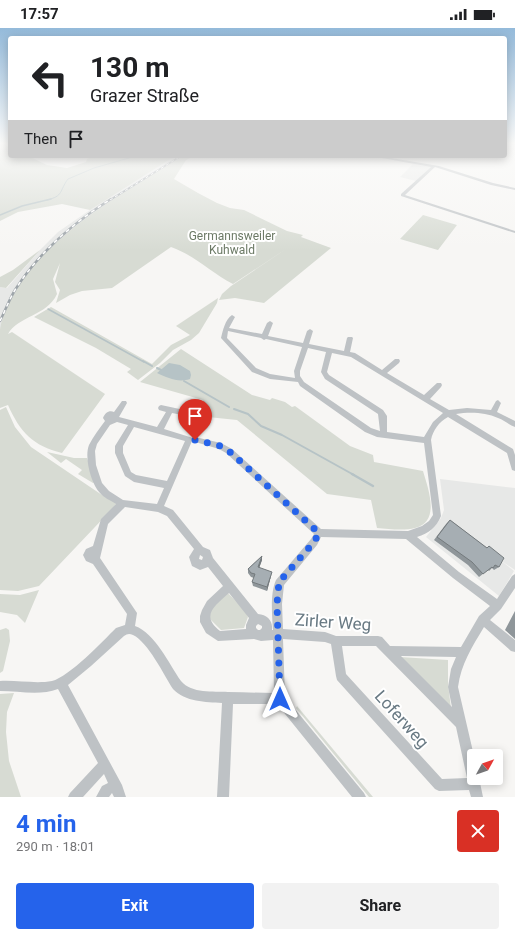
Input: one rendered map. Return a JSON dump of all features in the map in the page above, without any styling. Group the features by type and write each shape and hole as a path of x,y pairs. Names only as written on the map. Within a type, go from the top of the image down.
{"street":[{"path":"420,179 402,195 515,232"},
{"path":"477,179 515,189"},
{"path":"232,316 224,338 254,370 272,377 299,380 368,430 384,435 427,440"},
{"path":"264,338 270,324"},
{"path":"226,329 347,354 383,373 512,452 515,468"},
{"path":"299,380 297,371 310,331"},
{"path":"347,354 350,338"},
{"path":"330,350 324,372 327,377 381,412 383,416 384,435"},
{"path":"383,373 397,361"},
{"path":"425,399 439,385"},
{"path":"124,403 90,450 90,460 97,482 103,492 117,499 122,504 159,508 170,513 201,551 197,552 194,556 196,563 203,564 208,559 256,619 251,626 258,635"},
{"path":"493,413 498,403"},
{"path":"160,408 186,413"},
{"path":"159,430 170,410"},
{"path":"113,419 159,430 191,440 221,446 229,451 319,533 408,535 426,529 433,523 437,516 427,440 429,432 434,426 448,413 463,412 493,413 515,424"},
{"path":"132,424 119,446 122,460 128,474 134,478 168,485"},
{"path":"159,508 168,485 191,440"},
{"path":"122,504 104,522 95,556 132,613 129,629"},
{"path":"319,533 314,542 279,582 277,604 280,699 360,797"},
{"path":"408,535 456,575 498,606"},
{"path":"467,754 453,687 454,673 462,652 483,620 498,606 514,583"},
{"name":"Zirler Weg","path":"229,587 206,609 203,617 205,623 218,636 278,634 325,637 336,641 378,641 460,723"},
{"path":"483,620 515,647"},
{"path":"0,686 45,686 60,683 70,677 120,632 129,629 136,631 145,638 177,685 183,691 192,694 228,697 280,699"},
{"name":"Loferweg","path":"336,641 340,676 439,785 467,784"},
{"path":"388,651 462,652"},
{"path":"60,683 119,793"},
{"path":"223,797 228,697"},
{"path":"74,797 104,765"},
{"path":"474,785 477,797"},
{"path":"102,797 109,788 112,787 119,793"}],"shaded area":[{"path":"138,179 148,179 64,234 48,250 31,269 18,287 4,317 0,330 0,287 7,288 58,232"},
{"path":"408,179 418,179 416,181"},
{"path":"169,363 180,365 190,371 190,379 177,380 157,373"},
{"path":"440,479 515,488 515,570 503,562 504,559 486,549 514,571 499,596 426,537 441,518 444,510"}],"green space":[{"path":"0,179 139,179 90,210 62,204 18,212 0,221"},
{"name":"Germannsweiler Kuhwald","path":"145,179 174,179 217,203 230,208 244,210 287,231 303,235 301,237 331,248 264,303 235,298 219,300 222,294 231,286 286,249 233,284 196,259 171,247 112,288 82,291 70,295 56,303 60,290 55,282 60,263 53,279 57,294 52,301 40,312 18,323 8,334 12,332 105,394 62,453 35,442 17,423 8,405 0,408 0,329 10,300 26,274 48,250 74,228"},
{"path":"423,215 457,225 438,250 400,239"},
{"path":"40,250 6,288 0,287 0,277 13,270"},
{"path":"218,298 217,303 199,333 191,340 173,350 160,363 138,380 127,372 131,369 96,348 34,317 51,307 152,364 171,345 190,335 176,326"},
{"path":"181,349 252,395 270,400 272,398 285,402 292,407 295,406 350,446 373,455 374,462 423,471 428,486 431,504 428,519 423,525 411,529 396,530 377,528 371,500 327,494 237,420 198,416 203,400 140,382"},
{"path":"6,407 15,427 31,447 102,495 114,501 116,504 39,586 18,591 0,590 0,410"},
{"path":"47,452 74,458 87,458 95,482 93,483 78,474 82,470 66,459 61,463"},
{"path":"39,590 25,623 17,615 0,612 0,594 20,595"},
{"path":"228,593 246,612 248,617 244,628 221,630 210,619 208,610"},
{"path":"6,628 9,630 10,641 3,671 0,673 0,630"},
{"path":"400,657 448,660 448,685 451,708"},
{"path":"14,693 7,712 6,732 9,761 21,797 0,797 0,694"},
{"path":"297,706 373,797 369,797 296,708"}],"building":[{"path":"450,520 487,548 489,546 504,558 499,567 495,565 483,574 472,562 437,537"},
{"path":"262,556 258,567 272,572 267,587 252,582 255,574 251,573 248,569"}],"waterway":[{"path":"47,200 59,195 68,179"},
{"path":"0,215 22,206 47,200"},
{"path":"48,309 144,362"},
{"path":"143,361 152,366"},
{"path":"157,368 161,370"},
{"path":"184,381 229,407"},
{"path":"234,409 248,414 261,426 282,435 354,475"},
{"path":"352,474 373,486"}],"railway":[{"path":"110,200 144,179"},
{"path":"0,321 15,290 35,263 70,228 111,199"}],"route":[{"path":"195,440 221,446 229,451 319,533 314,542 279,582 277,604 280,699"}]}
